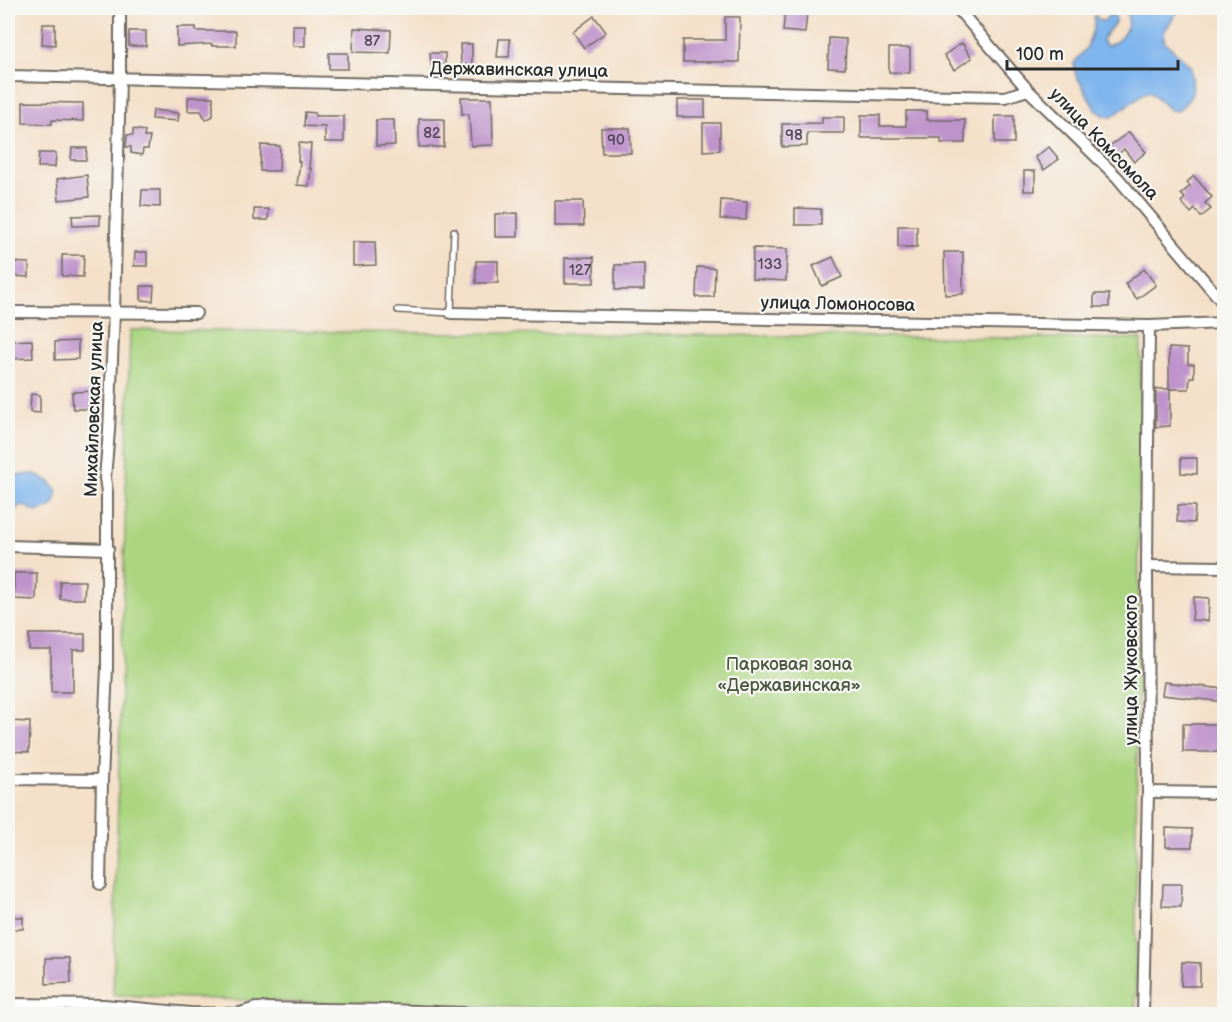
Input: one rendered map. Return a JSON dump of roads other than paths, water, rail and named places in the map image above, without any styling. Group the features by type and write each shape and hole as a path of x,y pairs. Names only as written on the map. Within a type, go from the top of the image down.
{"street":[{"name":"Михайловская улица","path":"100,884 107,668 108,549 105,478 114,313 120,8"},
{"name":"улица Комсомола","path":"957,8 1028,90 1117,177 1224,304"},
{"name":"Державинская улица","path":"8,76 1005,97 1028,90"},
{"path":"8,312 196,313"},
{"name":"улица Ломоносова","path":"451,313 1149,326 1224,323"},
{"name":"улица Жуковского","path":"1143,1014 1148,792 1146,566 1149,326"},
{"path":"8,546 108,549"},
{"path":"1146,566 1224,567"},
{"path":"8,779 102,780"},
{"path":"1148,792 1224,794"},
{"path":"8,1004 104,1005 190,1013 237,1014 256,1008 486,1014"},
{"path":"638,1014 658,1014"}],"lane":[{"path":"398,310 451,313 454,231"}],"water":[{"path":"1125,8 1180,8 1164,32 1164,41 1191,67 1191,96 1177,111 1170,110 1150,91 1112,117 1105,116 1095,109 1075,73 1074,63 1087,47 1095,15 1100,21 1104,21 1112,12 1116,19 1102,39 1107,46 1118,40 1125,31 1128,20"},
{"path":"35,474 50,482 57,491 54,504 36,512 24,505 11,509 8,504 8,481 17,475"}],"park label":[{"name":"Парковая зона «Державинская»","path":"789,674"}]}
